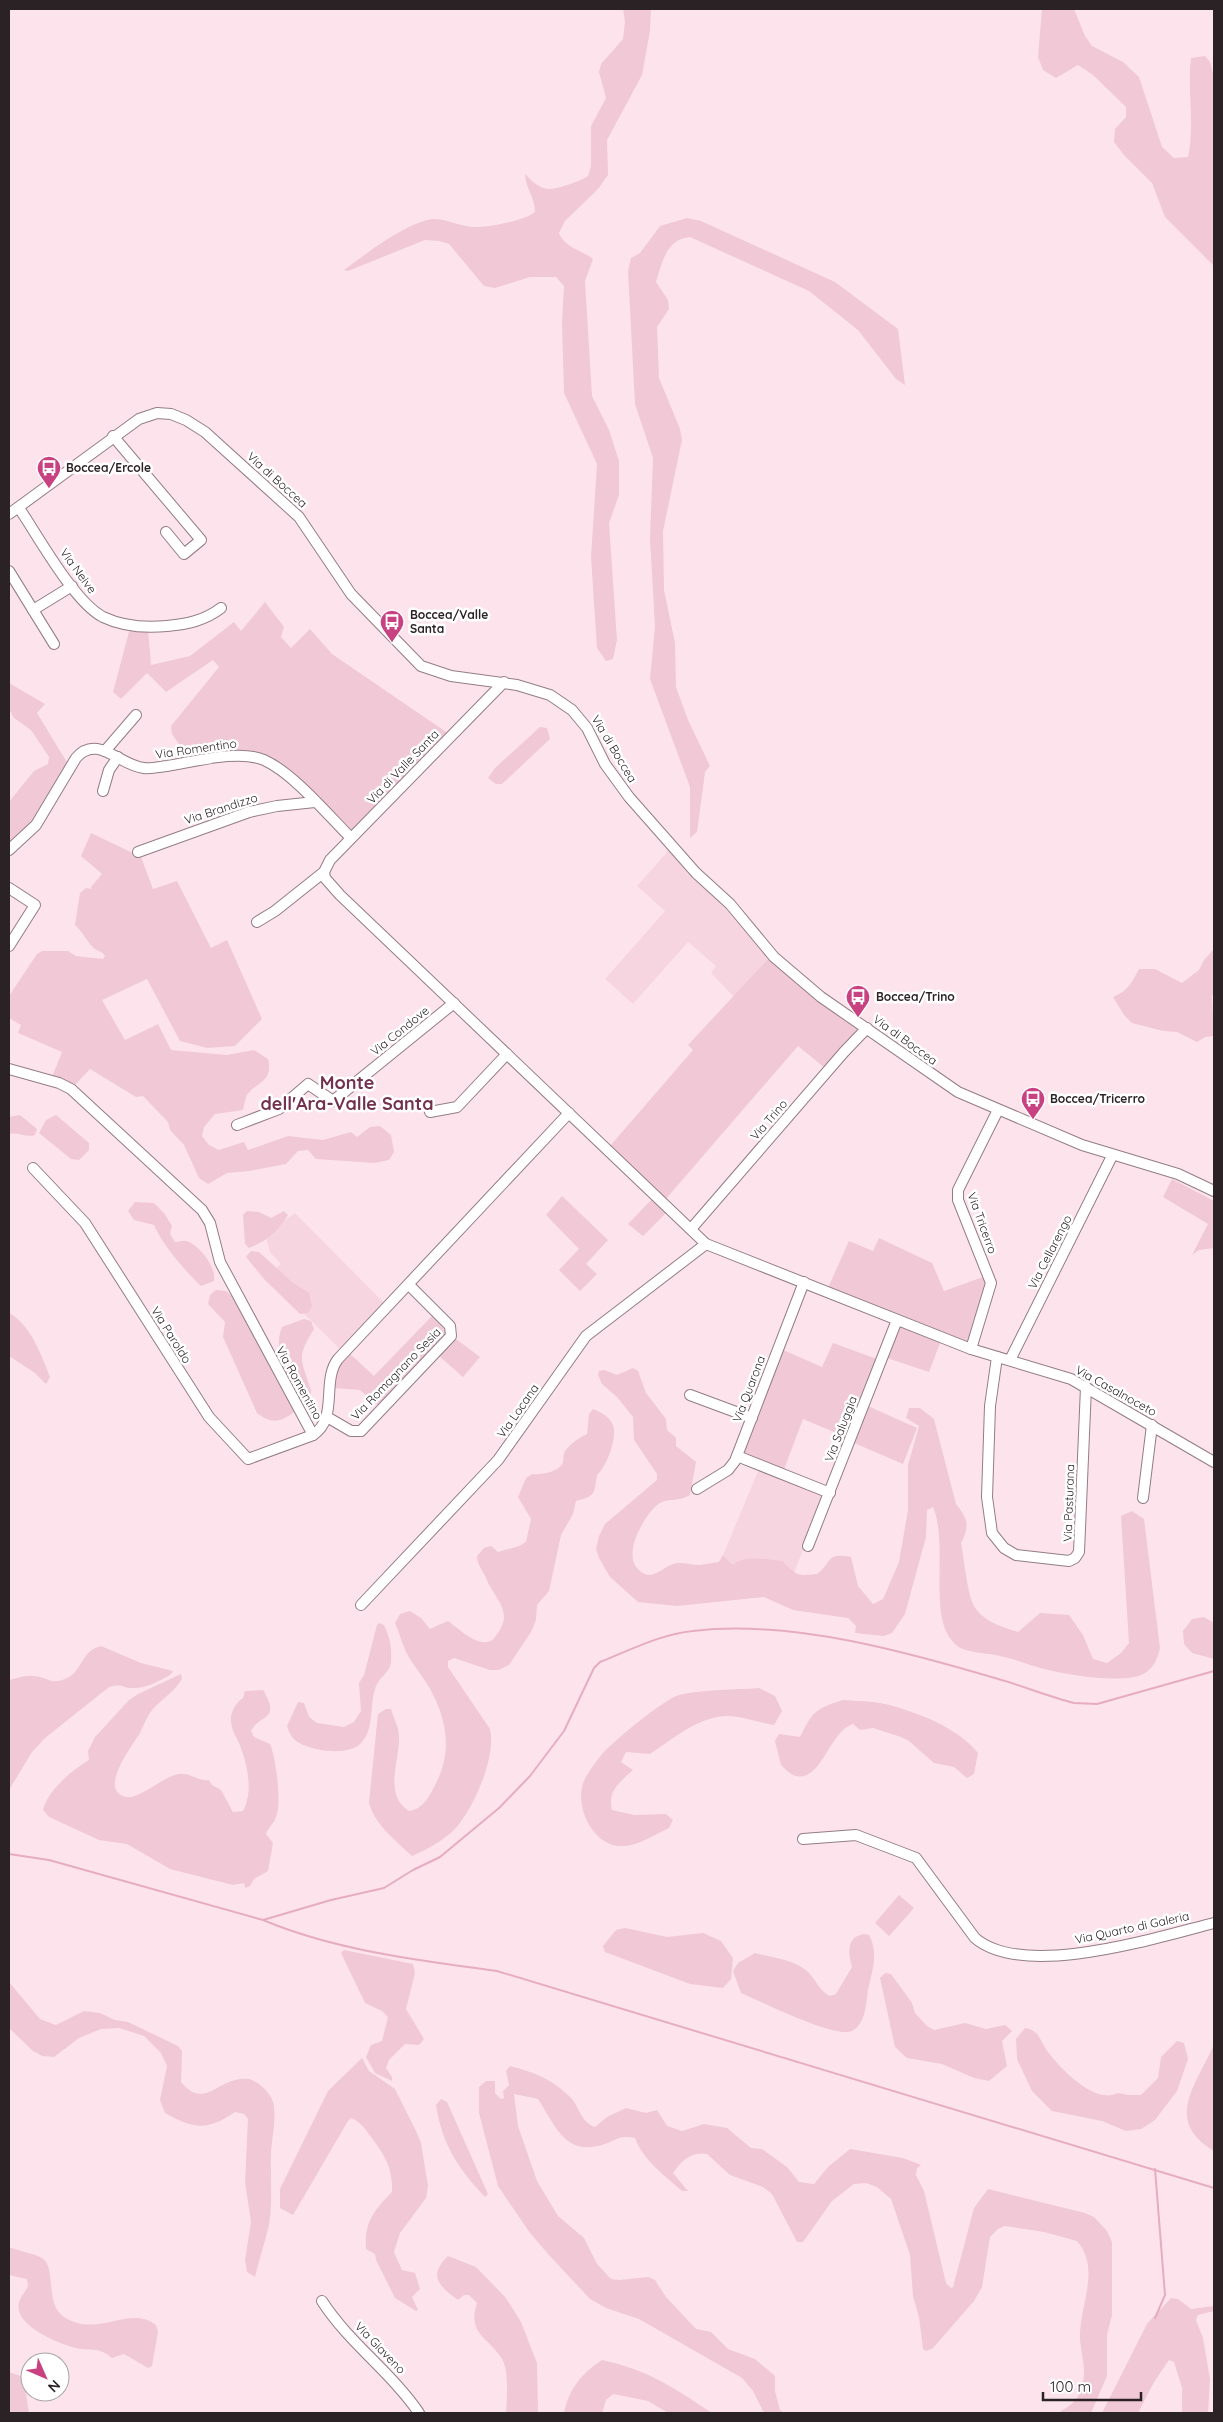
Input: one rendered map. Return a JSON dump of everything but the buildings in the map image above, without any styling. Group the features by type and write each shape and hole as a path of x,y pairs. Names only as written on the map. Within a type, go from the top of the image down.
{"street":[{"name":"Via di Boccea","path":"9,514 113,436 139,419 152,414 171,414 191,423 205,432 299,517 352,594 418,663 439,673 504,682 550,695 572,710 587,728 605,764 621,787 696,873 725,899 786,969 821,997 958,1092 1112,1156 1178,1174 1214,1190"},
{"path":"113,436 201,540 184,554 166,532"},
{"name":"Via Neive","path":"19,508 72,586 90,607 102,616 131,625 160,626 182,624 206,618 221,608"},
{"path":"9,571 54,644"},
{"path":"33,610 72,586"},
{"name":"Via di Valle Santa","path":"257,922 275,911 324,872 330,860 504,682"},
{"path":"9,850 36,825 80,754 92,748 105,751 136,715"},
{"name":"Via Romentino","path":"105,751 144,768 237,755 259,758 280,769 351,838"},
{"path":"103,791 109,770 118,757"},
{"name":"Via Brandizzo","path":"138,852 249,812 277,806 314,802"},
{"path":"324,872 325,878 340,895 706,1244"},
{"path":"9,888 35,905 9,946"},
{"name":"Via Condove","path":"237,1125 279,1109 308,1084 333,1101 454,1003"},
{"name":"Via Trino","path":"692,1229 844,1052 867,1028"},
{"path":"430,1112 457,1107 507,1054"},
{"name":"Via Romentino","path":"9,1069 59,1083 71,1089 202,1210 210,1223 220,1262 314,1435 322,1427 327,1417 332,1373 336,1362 569,1113"},
{"name":"Via Tricerro","path":"971,1349 991,1283 958,1200 958,1190 998,1110"},
{"name":"Via Cellarengo","path":"1010,1360 1112,1156"},
{"name":"Via Paroldo","path":"33,1168 85,1223 208,1417 248,1459 314,1435"},
{"name":"Via Casalnoceto","path":"706,1244 971,1349 1055,1373 1086,1387 1214,1462"},
{"name":"Via Locana","path":"361,1605 498,1460 586,1336 706,1244"},
{"name":"Via Quarona","path":"697,1489 730,1468 737,1456 804,1282"},
{"name":"Via Romagnano Sesia","path":"327,1417 351,1431 361,1431 451,1336 450,1326 409,1286"},
{"name":"Via Saluggia","path":"808,1546 898,1320"},
{"name":"Via Pasturana","path":"997,1357 990,1406 988,1514 992,1533 998,1542 1008,1551 1019,1556 1069,1561 1078,1555 1086,1387"},
{"path":"690,1395 752,1418"},
{"path":"1143,1498 1152,1425"},
{"path":"737,1456 830,1493"},
{"name":"Via Quarto di Galeria","path":"803,1839 856,1835 916,1858 975,1938 985,1945 1005,1953 1047,1956 1083,1952 1140,1942 1214,1923"},
{"name":"Via Giaveno","path":"322,2301 337,2322 403,2390 419,2413"}],"shaded area":[{"path":"623,9 651,9 650,31 642,75 607,140 608,175 598,189 565,221 559,233 565,242 593,259 585,281 592,396 609,430 619,461 619,495 609,523 617,640 613,659 606,661 597,648 591,557 597,464 564,393 562,323 564,286 556,277 530,277 495,288 484,286 449,244 439,241 425,240 348,271 344,270 394,235 427,220 438,219 466,226 479,227 505,223 530,215 535,212 535,207 525,174 545,189 558,188 588,176 591,166 591,126 606,98 599,72 601,64 623,39 625,22"},
{"path":"1042,9 1074,9 1085,36 1092,46 1123,62 1139,77 1162,147 1174,158 1188,157 1191,132 1191,58 1205,56 1210,62 1214,77 1214,266 1165,217 1152,183 1124,155 1114,142 1115,129 1126,117 1126,107 1093,75 1078,65 1056,78 1043,70 1038,57"},
{"path":"687,218 701,221 835,282 898,329 905,385 896,379 858,330 809,291 690,237 675,242 666,253 656,282 668,300 669,309 657,327 659,378 680,429 682,440 663,531 664,590 675,643 676,687 688,720 710,766 705,772 697,832 690,838 690,787 650,679 655,627 650,539 653,458 635,404 628,271 631,258 640,253 660,226"},
{"path":"265,602 284,627 281,637 291,648 310,629 332,654 449,734 352,832 278,762 267,756 245,750 234,750 189,759 172,734 171,726 219,667 213,660 166,692 147,673 121,699 113,692 130,628 148,629 151,665 190,656 234,622 241,631"},
{"path":"9,683 45,704 37,713 68,764 40,816 9,847 9,802 34,771 48,764 49,757 31,730 14,718 9,709"},
{"path":"540,727 547,728 550,739 502,784 496,784 488,778 495,768"},
{"path":"91,833 141,857 153,889 177,881 211,948 227,940 262,1019 235,1046 207,1048 180,1041 147,979 102,1000 125,1040 158,1024 171,1050 227,1055 254,1050 268,1059 269,1073 247,1095 243,1110 215,1114 204,1127 202,1136 209,1145 219,1150 244,1142 248,1150 288,1136 323,1140 351,1132 357,1137 370,1127 380,1126 391,1135 394,1152 389,1160 374,1163 316,1159 308,1150 298,1151 286,1164 227,1173 208,1184 199,1178 184,1145 170,1130 168,1122 143,1096 136,1097 90,1069 74,1086 52,1077 62,1052 18,1033 21,1025 9,1018 9,996 37,954 42,951 68,951 76,956 103,959 105,956 102,952 92,947 75,925 80,893 86,888 92,889 91,887 102,874 81,856"},
{"path":"669,850 689,875 722,904 768,959 734,997 711,973 716,966 688,942 633,1004 605,979 665,911 637,886"},
{"path":"1214,949 1214,994 1212,996 1214,1036 1205,1037 1197,1042 1177,1032 1163,1031 1132,1023 1124,1015 1113,997 1126,989 1139,969 1155,969 1182,983 1199,970 1204,960"},
{"path":"768,959 860,1029 826,1069 798,1046 665,1200 610,1146 693,1050 688,1045"},
{"path":"20,1115 37,1129 35,1135 9,1134 9,1117"},
{"path":"56,1115 89,1143 89,1150 79,1160 71,1159 39,1133 46,1120"},
{"path":"1172,1179 1214,1201 1214,1248 1199,1250 1192,1255 1208,1224 1163,1197"},
{"path":"562,1196 608,1240 586,1264 597,1274 580,1291 559,1270 579,1249 546,1215"},
{"path":"652,1199 666,1213 643,1236 628,1224"},
{"path":"135,1202 154,1203 164,1213 172,1226 170,1234 175,1242 185,1241 191,1243 206,1257 213,1270 214,1281 201,1286 174,1257 154,1225 134,1220 128,1211"},
{"path":"247,1211 259,1212 271,1218 284,1211 288,1215 271,1235 249,1248 245,1244 243,1215"},
{"path":"295,1213 386,1305 343,1352 267,1277 281,1264 270,1252 265,1234"},
{"path":"879,1238 932,1263 944,1291 983,1277 986,1284 969,1344 828,1288 849,1241 873,1251"},
{"path":"251,1251 259,1252 293,1283 309,1293 312,1306 308,1313 300,1314 264,1279 246,1257"},
{"path":"216,1290 226,1291 235,1299 295,1411 285,1418 276,1421 262,1417 257,1413 223,1337 225,1322 208,1304 210,1295"},
{"path":"9,1313 23,1325 34,1341 50,1377 46,1384 35,1373 9,1356"},
{"path":"433,1315 447,1334 379,1406 360,1390 334,1388 338,1368 349,1353 374,1376"},
{"path":"304,1319 311,1321 314,1329 305,1346 302,1359 311,1390 311,1394 304,1400 299,1399 286,1373 280,1355 279,1336 282,1327"},
{"path":"899,1325 940,1343 929,1372 887,1358"},
{"path":"456,1339 480,1357 463,1377 439,1356"},
{"path":"833,1343 877,1359 846,1437 803,1419 783,1472 745,1456 742,1450 781,1349 822,1367"},
{"path":"633,1368 638,1371 646,1393 666,1419 667,1430 676,1438 676,1446 696,1462 690,1495 665,1501 657,1505 645,1519 640,1529 635,1540 633,1560 637,1568 645,1574 652,1575 676,1563 700,1565 719,1562 723,1555 733,1565 750,1559 783,1561 791,1570 798,1574 811,1575 817,1574 822,1570 833,1557 843,1556 851,1557 858,1586 873,1604 883,1599 899,1562 908,1510 908,1465 919,1426 906,1418 909,1408 920,1408 934,1419 956,1504 965,1518 967,1527 961,1543 969,1591 976,1610 986,1619 1018,1632 1040,1613 1069,1615 1083,1635 1093,1659 1107,1663 1121,1653 1129,1643 1121,1516 1132,1511 1144,1519 1160,1648 1155,1662 1147,1672 1138,1676 1116,1679 1088,1677 1037,1667 1008,1658 968,1651 959,1647 949,1637 943,1625 939,1538 933,1507 927,1510 926,1537 905,1614 892,1633 884,1636 855,1633 856,1626 848,1618 793,1610 764,1597 677,1606 638,1602 610,1577 596,1549 599,1536 605,1524 657,1480 657,1474 634,1440 633,1417 617,1397 602,1384 598,1375 599,1371 604,1370 617,1375"},
{"path":"868,1406 917,1428 903,1464 854,1443"},
{"path":"593,1409 604,1414 612,1423 614,1435 611,1450 605,1465 597,1475 593,1493 587,1498 576,1501 573,1514 561,1535 549,1591 537,1605 536,1620 531,1632 509,1665 499,1670 490,1670 454,1658 448,1661 448,1667 490,1729 491,1740 488,1764 474,1801 458,1826 440,1841 412,1856 380,1825 371,1810 369,1802 378,1714 386,1709 391,1709 397,1726 399,1745 395,1787 401,1804 409,1811 418,1808 428,1798 441,1773 446,1748 446,1736 444,1723 435,1699 406,1652 395,1623 400,1614 410,1611 421,1618 430,1629 448,1621 477,1641 490,1641 495,1637 503,1623 504,1612 479,1565 477,1556 484,1548 491,1546 498,1552 526,1542 531,1519 518,1497 526,1478 532,1474 550,1472 561,1465 567,1448 587,1434 589,1414"},
{"path":"759,1469 824,1495 794,1573 783,1561 734,1566 723,1555"},
{"path":"1204,1617 1214,1623 1214,1659 1192,1653 1184,1644 1183,1631 1192,1619"},
{"path":"379,1623 384,1625 388,1634 391,1647 391,1662 389,1669 379,1681 374,1691 371,1721 362,1742 348,1750 327,1751 298,1742 292,1737 287,1726 298,1702 304,1703 309,1717 317,1723 344,1727 354,1722 361,1711 359,1683 364,1675"},
{"path":"101,1646 141,1663 173,1671 161,1680 142,1687 128,1688 117,1685 109,1687 45,1738 32,1752 9,1790 9,1680 37,1676 54,1681 63,1680 74,1674 90,1651"},
{"path":"181,1674 182,1679 179,1683 149,1715 119,1768 115,1787 118,1793 132,1797 173,1776 187,1774 202,1780 209,1780 212,1785 221,1790 233,1812 243,1811 249,1786 247,1768 232,1727 231,1715 236,1705 243,1698 245,1691 263,1690 268,1700 270,1712 251,1731 254,1737 270,1744 278,1781 278,1810 266,1834 273,1843 268,1871 254,1879 250,1886 245,1888 244,1883 233,1885 170,1869 127,1844 99,1840 49,1817 43,1810 50,1795 61,1781 89,1760 88,1751 95,1737 129,1700"},
{"path":"759,1688 775,1696 782,1711 774,1725 737,1717 725,1716 714,1718 685,1730 650,1754 626,1752 621,1762 633,1770 619,1783 613,1792 611,1797 612,1810 634,1815 666,1814 673,1820 669,1828 641,1842 623,1846 613,1845 595,1833 588,1824 584,1813 581,1791 584,1781 593,1766 618,1739 651,1712 679,1695"},
{"path":"843,1700 885,1704 910,1711 948,1728 978,1753 974,1774 967,1778 954,1767 934,1763 909,1741 901,1737 873,1728 860,1730 853,1724 844,1729 837,1737 818,1766 811,1773 803,1776 790,1773 781,1765 775,1741 779,1734 800,1737 816,1712"},
{"path":"899,1895 914,1908 889,1936 875,1923"},
{"path":"625,1928 667,1937 703,1933 721,1941 733,1958 731,1979 723,1988 690,1984 605,1952 603,1946 616,1930"},
{"path":"864,1934 869,1935 872,1942 874,1962 863,2018 857,2028 852,2031 843,2032 815,2025 741,1993 733,1971 738,1963 755,1953 784,1960 803,1968 826,1994 830,1996 836,1994 852,1967 849,1951 851,1942 854,1938"},
{"path":"344,1950 413,1964 415,1973 406,2009 424,2039 419,2045 405,2044 389,2060 386,2068 392,2077 392,2081 375,2073 366,2057 371,2045 382,2041 388,2017 382,2011 365,2003 341,1953"},
{"path":"885,1973 891,1974 912,2003 915,2013 927,2026 934,2030 965,2023 986,2029 1005,2025 1012,2031 1002,2041 1007,2066 989,2081 974,2078 942,2064 907,2058 895,2047 880,1978"},
{"path":"9,1982 40,2019 56,2025 84,2011 100,2013 115,2020 128,2022 178,2046 182,2051 181,2082 198,2094 213,2090 238,2079 249,2079 267,2091 272,2099 275,2114 271,2152 271,2207 269,2225 255,2277 247,2272 245,2260 251,2222 245,2182 248,2119 244,2114 235,2112 217,2122 200,2126 192,2125 165,2113 160,2100 167,2066 161,2053 144,2036 119,2028 101,2029 79,2038 54,2057 42,2056 33,2051 9,2028"},
{"path":"1025,2028 1037,2034 1048,2052 1070,2076 1089,2090 1099,2094 1141,2095 1158,2078 1161,2057 1177,2041 1184,2043 1188,2059 1177,2091 1155,2120 1141,2129 1126,2131 1102,2121 1052,2111 1032,2091 1017,2059 1016,2039"},
{"path":"1214,2044 1214,2151 1198,2139 1190,2127 1187,2114 1188,2100 1193,2087"},
{"path":"362,2058 369,2071 395,2089 421,2143 428,2186 426,2198 400,2233 394,2252 402,2270 415,2273 420,2289 412,2297 418,2310 416,2311 395,2298 376,2260 375,2254 366,2249 369,2224 375,2211 392,2192 392,2184 384,2156 367,2131 358,2122 351,2118 348,2121 293,2215 280,2208 280,2189 328,2091"},
{"path":"510,2066 534,2073 555,2084 572,2099 590,2125 595,2127 607,2117 626,2108 646,2113 657,2110 667,2126 682,2131 704,2124 727,2128 751,2148 762,2149 787,2167 799,2182 814,2184 828,2167 850,2149 903,2158 921,2165 917,2168 916,2175 924,2191 946,2283 951,2288 953,2287 974,2208 988,2189 1085,2213 1094,2217 1107,2231 1112,2242 1112,2315 1107,2335 1107,2376 1091,2413 1058,2413 1076,2399 1083,2384 1084,2376 1080,2335 1088,2287 1088,2263 1077,2241 1044,2232 1005,2226 998,2229 990,2237 982,2287 974,2301 933,2348 926,2351 923,2349 919,2317 913,2296 910,2255 891,2199 877,2187 866,2183 854,2184 832,2201 803,2242 797,2242 772,2194 763,2187 730,2175 707,2154 696,2154 687,2158 673,2173 688,2191 682,2191 649,2160 635,2138 622,2137 605,2144 580,2147 571,2143 557,2129 538,2099 514,2094 518,2126 537,2181 558,2216 584,2238 597,2264 611,2279 648,2277 655,2280 666,2297 696,2329 711,2332 728,2349 755,2359 775,2376 775,2391 780,2410 785,2413 764,2413 753,2391 742,2378 639,2319 606,2308 590,2299 530,2233 498,2186 479,2113 479,2087 486,2081 495,2081 495,2093 501,2099 504,2098 503,2091 509,2085 506,2071"},
{"path":"441,2099 447,2102 488,2194 485,2197 459,2166 447,2144 442,2132 436,2105"},
{"path":"9,2247 38,2256 46,2263 49,2269 54,2304 64,2317 77,2323 89,2325 135,2318 146,2320 156,2325 158,2332 152,2366 148,2368 124,2354 112,2358 103,2352 68,2346 49,2338 30,2326 23,2319 19,2311 19,2303 28,2286 27,2279 9,2275"},
{"path":"448,2256 476,2267 506,2298 521,2322 537,2363 538,2413 506,2413 506,2370 502,2359 477,2329 475,2314 477,2303 469,2295 464,2295 458,2300 441,2286 438,2281 438,2269"},
{"path":"1171,2298 1178,2299 1191,2309 1214,2306 1214,2311 1198,2315 1196,2320 1203,2338 1210,2379 1208,2413 1182,2413 1182,2388 1174,2362 1169,2360 1154,2382 1138,2413 1102,2413 1147,2324"},
{"path":"602,2360 633,2369 660,2380 712,2413 668,2413 648,2401 613,2394 606,2400 602,2413 564,2413 569,2397 577,2383"},
{"path":"9,2372 20,2376 20,2402 27,2402 29,2413 9,2413"}],"waterway":[{"path":"9,1854 49,1860 263,1920 331,1900 384,1888 413,1870 440,1857 499,1808 530,1776 564,1731 594,1668 600,1662 669,1635 693,1631 731,1629 770,1630 851,1641 931,1660 1074,1703 1097,1704 1214,1671"},
{"path":"263,1920 291,1931 349,1947 497,1971 1214,2188"},
{"path":"1155,2169 1165,2295 1155,2318"}],"place":[{"name":"Boccea/Ercole","path":"49,489"},
{"name":"Boccea/Valle Santa","path":"392,643"},
{"name":"Boccea/Trino","path":"858,1018"},
{"name":"Boccea/Tricerro","path":"1033,1120"}],"district":[{"name":"Monte dell'Ara-Valle Santa","path":"347,1093"}]}
